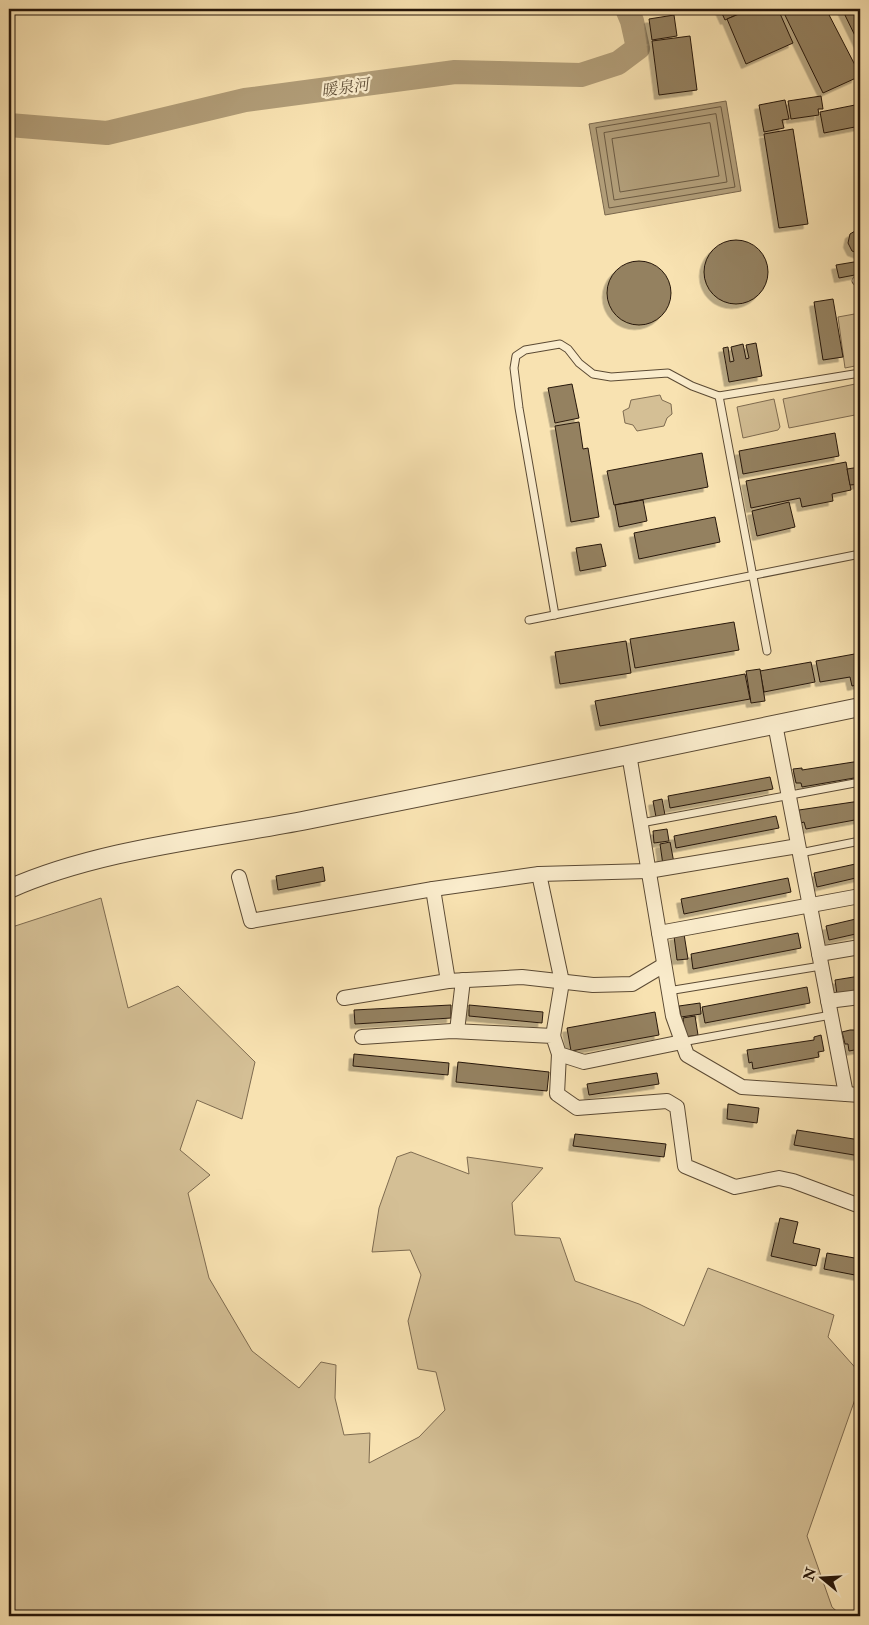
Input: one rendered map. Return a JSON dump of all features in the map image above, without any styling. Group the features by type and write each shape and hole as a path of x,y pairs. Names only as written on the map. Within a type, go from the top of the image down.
{"street":[{"path":"9,889 37,877 103,858 307,820 860,707"},
{"path":"775,724 846,1094"},
{"path":"629,754 672,1016 687,1055 742,1087 860,1095"},
{"path":"239,877 251,921 434,889 539,874 648,871 799,850"},
{"path":"539,874 562,982 553,1036 559,1054 557,1094 577,1108 667,1101 676,1107 685,1166 735,1187 779,1178 793,1181 860,1206"},
{"path":"434,889 448,981"},
{"path":"659,933 810,907 860,896"},
{"path":"820,960 860,947"},
{"path":"344,998 448,981 522,977 593,985 632,984 664,965"},
{"path":"458,1031 463,980"},
{"path":"828,1001 860,997"},
{"path":"362,1037 458,1031 553,1036"},
{"path":"559,1054 584,1062 682,1042"}],"lane":[{"path":"555,615 519,408 514,368 516,356 525,350 560,344 568,348 579,363 593,374 611,377 668,373 692,386 719,396 860,373"},
{"path":"719,396 767,651"},
{"path":"529,620 860,554"},
{"path":"640,823 860,782"},
{"path":"799,850 860,841"},
{"path":"668,991 820,960"},
{"path":"682,1042 831,1015"}],"shaded area":[{"path":"860,313 860,365 845,368 838,317"},
{"path":"860,383 860,414 789,428 783,399"},
{"path":"660,395 662,400 671,404 672,414 667,418 664,426 637,431 633,425 625,423 623,411 629,408 631,400"},
{"path":"774,399 780,427 778,430 743,438 737,407"},
{"path":"101,898 128,1008 178,986 255,1062 242,1119 197,1100 180,1150 210,1175 188,1193 209,1278 252,1351 299,1388 321,1362 336,1365 335,1398 344,1435 370,1433 369,1463 419,1437 445,1410 436,1372 418,1369 408,1321 421,1275 410,1250 372,1252 379,1208 397,1157 411,1152 469,1174 467,1157 543,1168 512,1203 515,1235 560,1238 575,1281 639,1304 684,1326 708,1268 834,1315 828,1337 860,1373 860,1385 807,1536 832,1607 842,1616 9,1616 9,928"}],"water":[{"path":"726,101 741,191 605,215 589,124"}],"building":[{"path":"720,9 749,9 725,20"},
{"path":"751,9 778,9 793,43 746,64 727,19"},
{"path":"782,9 826,9 856,67 856,78 823,93"},
{"path":"842,9 860,9 860,46"},
{"path":"674,15 677,36 652,40 649,19"},
{"path":"690,36 697,90 659,95 652,41"},
{"path":"821,96 823,109 818,109 819,115 791,119 788,101"},
{"path":"785,100 789,119 782,120 784,128 764,132 759,105"},
{"path":"860,104 860,126 824,133 820,112"},
{"path":"793,129 808,224 779,228 764,134"},
{"path":"860,228 860,254 852,251 848,243 850,234"},
{"path":"736,240 754,246 762,254 768,272 762,290 754,298 736,304 718,298 710,290 704,272 710,254 718,246"},
{"path":"639,261 657,267 665,275 671,293 665,311 657,319 639,325 621,319 613,311 607,293 613,275 621,267"},
{"path":"860,261 860,274 839,278 836,265"},
{"path":"833,299 843,357 823,360 814,302"},
{"path":"756,343 762,376 729,382 723,348 728,347 730,362 734,361 731,347 743,344 746,359 749,358 746,345"},
{"path":"572,384 579,418 555,423 548,388"},
{"path":"579,422 583,449 588,448 599,517 571,522 555,426"},
{"path":"835,433 839,456 743,474 739,451"},
{"path":"702,453 708,487 614,505 607,471"},
{"path":"846,462 851,490 832,494 833,501 802,507 800,498 751,508 746,481"},
{"path":"860,467 860,484 850,485 847,469"},
{"path":"643,500 647,521 619,527 615,505"},
{"path":"789,502 795,527 757,536 752,511"},
{"path":"715,517 720,542 639,559 634,533"},
{"path":"601,544 606,566 580,571 576,548"},
{"path":"734,622 739,650 635,668 630,639"},
{"path":"626,641 631,673 560,684 555,652"},
{"path":"860,653 860,684 852,686 850,677 820,682 816,661"},
{"path":"811,662 815,682 764,692 760,671"},
{"path":"760,669 765,701 751,703 746,671"},
{"path":"745,674 750,699 600,726 595,701"},
{"path":"860,761 860,777 802,787 801,783 796,783 793,769 802,768 802,770"},
{"path":"770,777 773,789 670,808 668,796"},
{"path":"662,799 665,815 656,817 653,801"},
{"path":"860,801 860,819 806,829 804,822 801,823 799,810"},
{"path":"776,816 779,828 676,848 674,836"},
{"path":"667,829 669,841 654,843 653,831"},
{"path":"670,842 674,863 663,865 660,844"},
{"path":"860,863 860,877 817,887 814,873"},
{"path":"323,867 325,881 278,890 276,876"},
{"path":"788,878 791,892 684,914 681,899"},
{"path":"860,918 860,933 829,940 826,926"},
{"path":"798,933 801,948 693,969 691,954"},
{"path":"684,934 688,959 677,960 674,936"},
{"path":"860,976 860,990 837,994 835,980"},
{"path":"807,987 810,1003 705,1023 702,1007"},
{"path":"700,1003 701,1014 681,1017 679,1006"},
{"path":"451,1005 451,1018 355,1024 354,1010"},
{"path":"469,1005 543,1012 542,1023 469,1016"},
{"path":"655,1012 659,1035 571,1051 567,1028"},
{"path":"695,1016 698,1035 685,1037 683,1018"},
{"path":"860,1030 860,1049 849,1051 848,1044 845,1044 842,1032"},
{"path":"821,1035 824,1051 818,1052 819,1057 753,1069 752,1062 749,1063 747,1050 814,1040 814,1037"},
{"path":"354,1054 449,1063 448,1075 353,1066"},
{"path":"458,1062 549,1072 547,1091 456,1082"},
{"path":"657,1073 659,1084 589,1095 587,1084"},
{"path":"728,1104 759,1108 757,1123 727,1119"},
{"path":"797,1130 860,1140 860,1156 794,1145"},
{"path":"575,1134 666,1144 664,1157 573,1146"},
{"path":"780,1218 798,1222 793,1243 820,1249 816,1266 771,1256"},
{"path":"827,1253 860,1259 860,1276 824,1269"}],"waterway":[{"name":"暖泉河","path":"9,125 107,133 245,100 455,72 581,75 618,63 638,48 632,21 627,9"}]}
